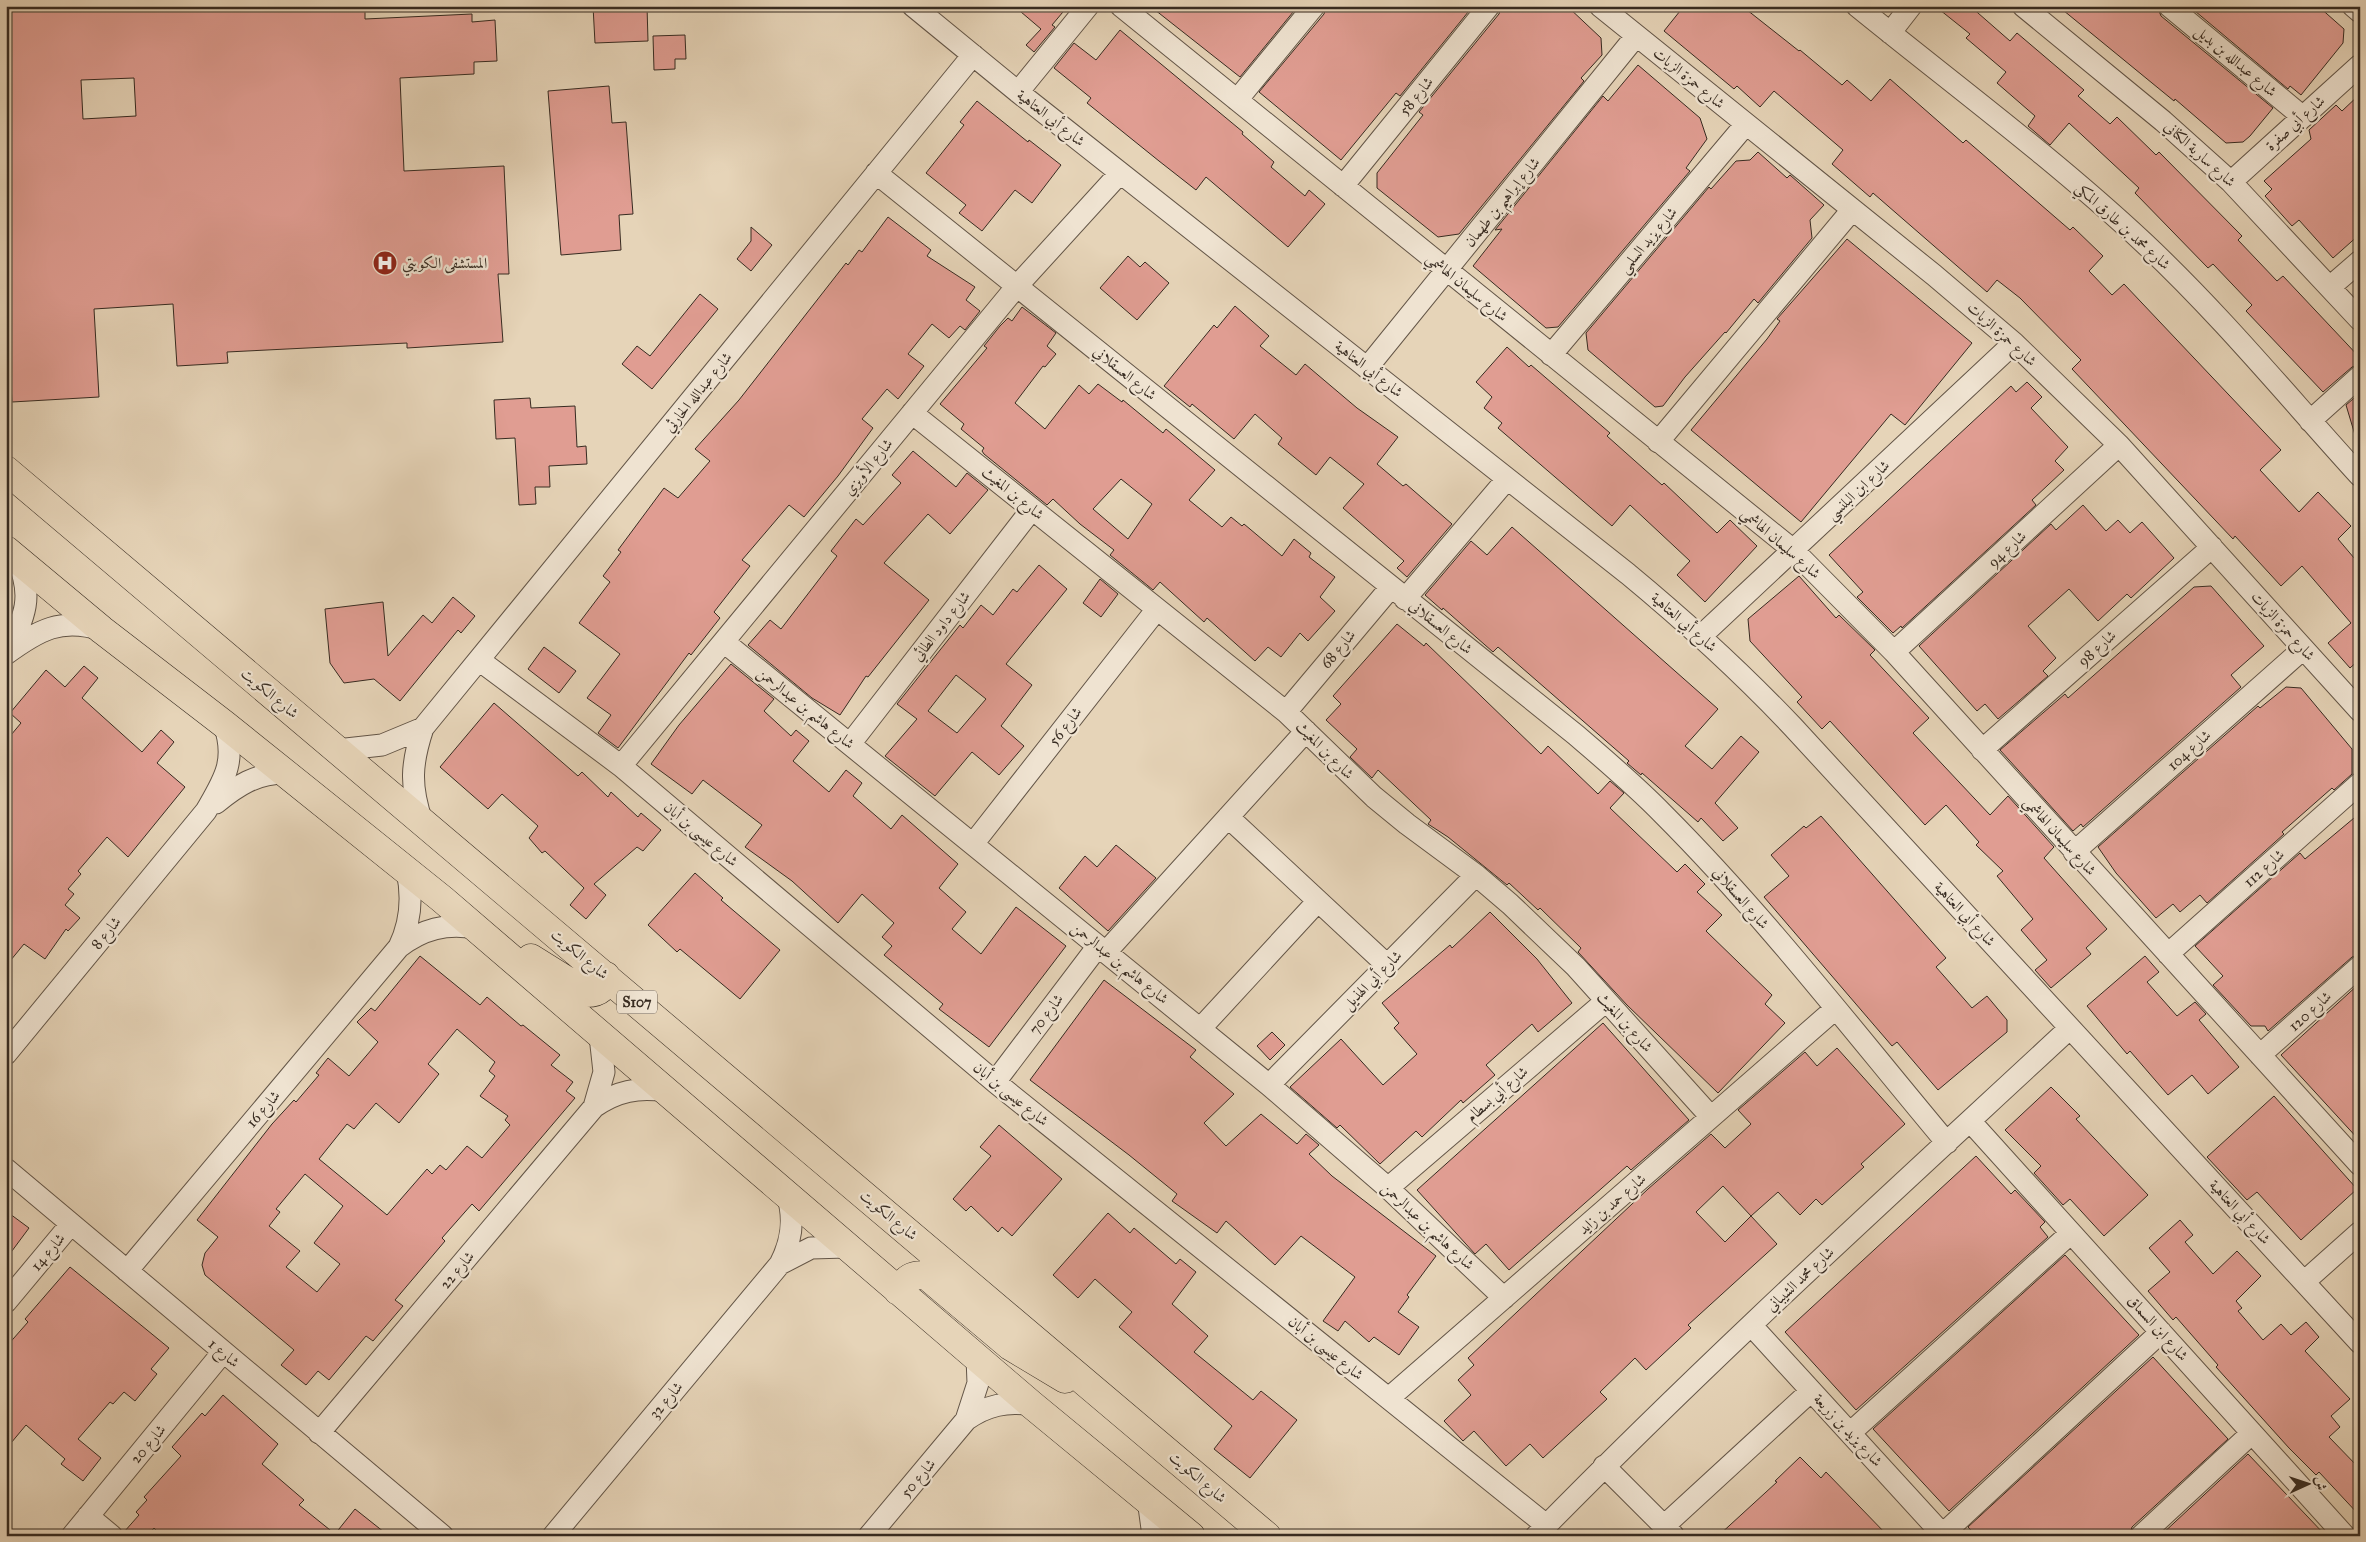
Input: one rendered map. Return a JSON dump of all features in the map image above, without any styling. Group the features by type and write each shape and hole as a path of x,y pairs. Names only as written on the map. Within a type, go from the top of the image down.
{"main road":[{"name":"شارع الكويت","path":"6,470 1267,1536"},
{"path":"6,487 40,498"},
{"path":"12,555 102,630 224,724 407,871 1032,1405 1191,1536"},
{"path":"475,928 511,945 587,993 598,991 602,988 606,976"},
{"path":"898,1291 911,1276 919,1274 927,1276 1024,1356 1054,1373 1101,1394"}],"street":[{"name":"شارع أبي العتاهية","path":"913,6 1018,92 1658,598 1701,636 1748,680 1793,727 2360,1342"},
{"path":"1018,92 1088,6"},
{"path":"1237,100 1314,6"},
{"name":"شارع 58","path":"1343,186 1490,6"},
{"name":"شارع حمزة الزيات","path":"1600,6 1934,274 2014,343 2119,446 2360,711"},
{"name":"شارع محمد بن طارق المكي","path":"1857,6 2087,192 2144,244 2192,291 2360,476"},
{"path":"1890,33 1911,6"},
{"name":"شارع سارية الكناني","path":"2023,6 2164,120 2231,182 2360,320"},
{"name":"شارع عبدالله بن بديل","path":"2169,6 2303,117"},
{"path":"2353,6 2360,12"},
{"name":"شارع سليمان الهاشمي","path":"1131,9 1237,100 1793,550 1894,652 2360,1166"},
{"name":"شارع إبراهيم بن طهمان","path":"1367,368 1636,36"},
{"name":"شارع عبدالله الحارثي","path":"422,822 414,799 412,775 415,751 423,728 973,56"},
{"name":"شارع أبي صفرة","path":"2231,182 2360,65"},
{"name":"شارع يزيد السلمي","path":"1551,355 1746,124"},
{"name":"شارع الأوبزي","path":"621,766 1017,286 1120,173"},
{"name":"شارع العسقلاني","path":"876,174 1576,735 1662,812 1741,897 1947,1143"},
{"path":"1658,442 1852,210"},
{"path":"2330,287 2360,261"},
{"name":"شارع ابن البلنسي","path":"1701,636 2014,343"},
{"path":"2310,421 2360,376"},
{"name":"شارع بن المغيث","path":"912,413 1286,712 1306,730 1342,769 1374,797 1414,830 1476,875 1544,935 1711,1117"},
{"name":"شارع 94","path":"1894,652 2119,446"},
{"name":"شارع 68","path":"1286,712 1507,479"},
{"name":"شارع داود الطائي","path":"850,744 1032,509"},
{"name":"شارع 98","path":"1982,750 2212,547"},
{"path":"6,653 23,619 26,607 26,582 12,555"},
{"name":"شارع 56","path":"973,844 1157,609"},
{"path":"6,653 37,633 50,628 76,624 102,630"},
{"name":"شارع هاشم بن عبدالرحمن","path":"724,642 1269,1085 1388,1188 1504,1298"},
{"name":"شارع 104","path":"2074,852 2303,649"},
{"name":"شارع عيسى بن أبان","path":"479,660 621,766 994,1082 1389,1398 1541,1530"},
{"name":"شارع 8","path":"6,1054 206,811 228,769 230,746 224,724"},
{"name":"شارع عبدالله الحارثي","path":"337,750 382,746 423,728"},
{"name":"شارع 70","path":"994,1082 1102,949 1228,816 1306,730"},
{"name":"شارع 8","path":"206,811 240,784 250,779 273,773 284,773"},
{"name":"شارع 112","path":"2168,954 2360,783"},
{"path":"1228,816 1387,965"},
{"name":"شارع 16","path":"127,1271 399,947 407,929 411,910 411,890 407,871"},
{"name":"شارع أبي الهذيل","path":"1269,1085 1476,875"},
{"path":"1200,1029 1318,900"},
{"name":"شارع 16","path":"399,947 422,932 435,928 448,926 475,928"},
{"name":"شارع 120","path":"2260,1055 2360,966"},
{"name":"شارع أبي بسطام","path":"1388,1188 1606,1001"},
{"name":"شارع حمد بن زايد","path":"1389,1398 1835,1009"},
{"name":"شارع محمد الشيباني","path":"1541,1530 1604,1466 1751,1325 2070,1028"},
{"name":"شارع 22","path":"594,1107 604,1072 600,1036"},
{"name":"شارع 22","path":"320,1433 594,1107 615,1094 628,1090 665,1090"},
{"name":"شارع ابن السماق","path":"1970,1121 2344,1535"},
{"name":"شارع 1","path":"6,1169 443,1536"},
{"name":"شارع 32","path":"553,1536 780,1264 786,1254 792,1230 787,1194"},
{"name":"شارع 14","path":"6,1302 71,1224"},
{"path":"2304,1282 2360,1232"},
{"path":"1850,1433 2071,1233"},
{"name":"شارع 32","path":"780,1264 811,1248 846,1246"},
{"name":"شارع يزيد بن زريعة","path":"1751,1325 1943,1535"},
{"path":"1943,1535 2161,1332"},
{"name":"شارع 20","path":"72,1536 223,1352"},
{"name":"شارع 50","path":"966,1420 977,1390 978,1358"},
{"path":"1604,1466 1669,1531 1812,1391"},
{"name":"شارع 50","path":"869,1536 966,1420 976,1413 998,1405 1032,1405"},
{"path":"2141,1536 2252,1433"},
{"path":"1148,1499 1153,1536"},
{"path":"88,1516 112,1536"}],"building":[{"path":"6,6 365,6 365,19 472,14 472,22 495,20 497,61 474,62 474,74 400,78 404,171 504,166 509,274 498,274 503,342 407,348 407,343 227,352 228,363 177,366 173,304 94,309 99,397 12,402 6,300","holes":["134,78 136,116 83,119 81,80"]},
{"path":"593,6 647,6 648,41 595,43"},
{"path":"1014,6 1068,6 1052,25 1055,27 1034,52 1026,45 1041,29"},
{"path":"1150,6 1298,6 1240,77"},
{"path":"1326,6 1473,6 1400,96 1396,93 1341,160 1259,92 1324,14"},
{"path":"1501,6 1567,6 1601,38 1602,55 1581,78 1584,81 1459,234 1438,237 1377,188 1377,173 1423,115 1419,112 1499,14"},
{"path":"1684,6 1742,6 1842,85 1847,80 1871,101 1890,79 1963,143 1966,140 2070,230 2073,227 2103,256 2089,271 2112,295 2124,284 2281,450 2260,470 2299,512 2318,492 2351,526 2338,539 2360,565 2360,659 2350,668 2328,643 2351,623 2302,566 2281,586 2235,536 2233,539 2072,369 2081,360 2020,298 1997,280 1987,292 1873,193 1870,197 1832,164 1843,150 1774,91 1760,107 1737,86 1734,89 1664,31"},
{"path":"1935,6 1970,6 2010,41 2017,33 2084,90 2078,96 2110,124 2117,117 2156,155 2159,152 2242,236 2238,240 2277,281 2283,276 2360,358 2360,364 2352,367 2323,392 2246,311 2252,305 2213,264 2208,268 2135,193 2139,188 2069,123 2050,145 2028,126 2035,116 1997,83 2006,72 1966,38 1970,34"},
{"path":"2058,6 2157,6 2161,16 2273,108 2243,142 2226,143 2175,99 2174,101"},
{"path":"2189,6 2318,6 2344,29 2343,43 2301,95 2290,86 2288,89"},
{"path":"1120,30 1243,132 1242,134 1274,162 1271,167 1305,196 1309,190 1325,204 1288,247 1206,177 1196,190 1087,103 1091,98 1054,68 1074,43 1096,60"},
{"path":"685,35 686,59 675,59 675,69 654,70 653,36"},
{"path":"1638,65 1700,118 1707,139 1686,168 1690,171 1558,327 1546,328 1473,266 1502,229 1495,230 1603,96 1608,101"},
{"path":"609,86 612,123 626,122 633,214 619,215 621,250 561,255 548,91"},
{"path":"2360,94 2360,234 2333,258 2299,220 2292,226 2265,196 2272,189 2264,181 2311,139 2309,130 2336,105 2342,111"},
{"path":"977,101 1028,142 1029,140 1061,165 1032,203 1015,190 982,231 959,213 966,205 926,173 964,125 960,122"},
{"path":"1758,152 1787,178 1790,175 1824,205 1810,220 1812,238 1758,303 1754,299 1726,333 1685,377 1663,406 1655,407 1588,350 1586,333 1709,187 1711,189 1736,161 1750,160"},
{"path":"888,217 931,250 927,256 975,287 966,300 980,311 965,330 960,326 949,338 932,324 908,354 924,366 898,399 887,389 862,419 873,428 838,476 804,517 789,505 742,560 750,566 714,612 720,618 691,655 689,653 618,748 598,733 611,715 587,698 620,654 579,623 610,582 603,576 621,552 618,550 664,488 678,498 710,461 695,449 739,400 846,263 848,265 859,250 862,252"},
{"path":"751,227 772,245 751,271 737,259 751,241"},
{"path":"1847,239 1972,343 1905,425 1891,414 1801,522 1691,430 1767,339 1780,321 1777,319"},
{"path":"1128,256 1140,267 1145,262 1169,283 1137,320 1100,288"},
{"path":"700,294 718,309 652,389 622,364 637,346 650,356"},
{"path":"1235,306 1269,336 1260,346 1296,375 1305,364 1357,408 1398,437 1377,464 1403,486 1406,484 1452,524 1407,577 1397,568 1404,561 1343,508 1364,484 1330,457 1316,475 1278,444 1282,438 1255,414 1234,439 1192,404 1190,407 1164,386 1214,325 1217,328"},
{"path":"1022,307 1056,333 1047,346 1056,354 1045,367 1043,366 1015,403 1045,429 1079,385 1089,394 1098,384 1122,402 1123,400 1163,433 1166,429 1215,470 1189,500 1222,527 1231,517 1242,526 1244,524 1282,556 1294,539 1311,553 1309,557 1335,577 1320,597 1335,611 1308,641 1300,633 1281,657 1268,647 1255,661 1207,618 1204,622 1160,582 1153,590 1110,555 1114,550 1080,524 1053,499 1047,505 984,454 982,451 984,448 961,429 964,424 940,404 987,348 984,346 1000,326 1008,318 1012,321","holes":["1121,479 1152,504 1128,539 1093,509"]},
{"path":"1507,347 1529,367 1531,365 1610,433 1607,436 1662,485 1664,483 1717,533 1730,520 1757,546 1705,602 1677,575 1690,561 1630,505 1612,526 1498,428 1502,423 1484,408 1492,397 1476,382"},
{"path":"2027,382 2042,397 2031,408 2068,447 2055,461 2064,470 2032,500 2036,505 1902,628 1901,626 1893,633 1857,597 1863,592 1829,555 2011,386 2016,392"},
{"path":"2360,393 2360,434 2355,435 2346,405"},
{"path":"530,398 531,408 575,406 577,447 586,446 587,464 549,466 550,487 535,487 536,504 519,505 515,438 496,439 494,400"},
{"path":"913,451 956,487 967,473 988,490 950,534 928,514 884,563 929,600 868,677 866,676 840,715 812,698 748,645 770,620 781,629 837,556 831,551 856,519 863,525 901,483 892,475"},
{"path":"2083,505 2106,531 2118,520 2130,533 2142,522 2174,558 2131,598 2127,594 2098,621 2069,589 2028,626 2056,658 2043,671 2048,676 1998,719 1985,704 1977,711 1919,646 2051,524 2056,530"},
{"path":"1512,527 1718,709 1685,746 1712,769 1741,736 1759,752 1715,803 1738,828 1723,841 1701,818 1698,822 1642,773 1641,775 1627,763 1629,761 1498,647 1493,652 1443,608 1442,610 1425,595 1471,541 1487,555"},
{"path":"1039,565 1067,589 1006,664 1032,685 1001,726 1024,746 999,775 972,752 935,796 885,756 917,719 897,704 960,625 963,628 981,605 993,615 1013,589 1017,592","holes":["956,675 986,699 957,733 928,711"]},
{"path":"1799,576 1836,618 1839,615 1875,650 1870,655 1929,718 1913,733 1990,815 2008,796 2054,847 2044,858 2107,929 2086,948 2091,954 2051,988 2035,970 2047,960 2021,930 2033,919 1997,876 2003,871 1976,845 1979,842 1946,805 1925,825 1830,721 1822,729 1797,702 1802,697 1750,641 1748,619"},
{"path":"1100,579 1118,594 1101,617 1083,603"},
{"path":"2211,586 2264,646 2231,675 2241,687 2083,827 2081,824 2073,831 2000,750 2065,694 2068,698 2194,587"},
{"path":"453,597 475,616 461,633 458,630 400,701 374,679 344,683 330,663 325,609 383,602 388,656 423,615 432,623"},
{"path":"1397,624 1424,646 1426,643 1541,754 1548,746 1598,794 1610,781 1624,793 1610,808 1677,872 1685,864 1705,884 1697,892 1722,915 1706,931 1772,995 1765,1004 1785,1023 1718,1093 1627,1005 1578,952 1581,948 1540,908 1538,910 1509,883 1507,885 1448,837 1428,824 1431,820 1378,770 1372,778 1350,757 1357,749 1326,720 1341,704 1333,696"},
{"path":"544,647 576,671 559,693 528,669"},
{"path":"731,664 774,699 764,711 791,736 796,730 809,741 793,761 829,792 846,770 862,783 853,796 891,829 902,815 958,864 939,888 966,912 952,929 981,954 1016,907 1066,946 989,1047 939,1009 943,1004 884,955 892,946 882,937 894,923 862,894 838,923 792,881 745,847 762,825 703,780 692,794 651,764 679,725"},
{"path":"84,666 98,678 82,698 142,752 161,730 174,742 157,763 185,787 128,857 107,837 78,871 81,874 68,889 74,894 65,905 80,918 68,931 66,929 45,959 24,944 6,966 6,741 21,723 10,713 46,670 65,687"},
{"path":"2286,687 2301,688 2352,749 2352,774 2334,790 2332,788 2282,832 2284,834 2207,903 2200,895 2180,912 2173,904 2156,918 2116,873 2098,847 2258,706 2260,708"},
{"path":"494,703 578,776 582,772 608,797 611,792 638,817 641,813 661,830 643,851 637,847 594,884 606,895 586,919 570,905 584,888 545,851 542,853 529,838 538,826 502,794 488,809 440,767"},
{"path":"2360,813 2360,954 2352,957 2268,1031 2265,1026 2251,1026 2213,985 2223,976 2195,946 2300,853 2305,859"},
{"path":"1821,816 1946,958 1936,967 1972,1008 1987,996 2007,1020 2007,1032 1938,1090 1897,1042 1892,1046 1764,897 1789,876 1771,855 1804,826 1806,828"},
{"path":"1116,845 1156,878 1108,931 1059,888 1085,856 1097,867"},
{"path":"695,873 723,898 721,900 780,950 740,999 680,949 677,952 648,925"},
{"path":"1490,912 1537,959 1572,1003 1538,1032 1532,1024 1486,1065 1495,1075 1463,1103 1461,1100 1422,1137 1416,1131 1380,1164 1340,1125 1337,1128 1290,1087 1341,1039 1383,1085 1417,1054 1394,1028 1399,1023 1382,1003 1450,945 1452,948"},
{"path":"420,956 480,1005 487,997 521,1026 523,1025 560,1055 551,1065 573,1082 566,1091 575,1098 479,1211 472,1204 442,1238 445,1241 395,1300 403,1306 373,1341 366,1336 329,1380 318,1371 306,1385 281,1365 294,1350 205,1275 202,1265 205,1253 218,1237 197,1220 272,1124 294,1100 296,1102 319,1075 316,1073 328,1058 349,1076 378,1042 357,1022 371,1008 375,1011","holes":["457,1029 495,1062 489,1071 495,1076 480,1096 508,1116 505,1120 510,1125 482,1158 467,1146 446,1170 440,1165 432,1174 427,1169 387,1215 319,1159 347,1124 354,1129 376,1103 399,1123 439,1074 428,1064","305,1174 343,1206 314,1243 340,1264 317,1292 286,1267 300,1251 269,1226 280,1212 276,1209"]},
{"path":"2145,956 2159,972 2147,982 2177,1016 2195,1002 2206,1014 2199,1020 2239,1067 2208,1094 2192,1075 2168,1095 2130,1051 2127,1054 2087,1006"},
{"path":"1104,980 1196,1050 1190,1057 1234,1094 1204,1123 1226,1146 1261,1114 1297,1144 1306,1134 1319,1145 1309,1154 1332,1176 1436,1256 1407,1295 1409,1297 1398,1312 1419,1327 1399,1355 1374,1337 1369,1342 1345,1321 1338,1331 1323,1321 1355,1277 1301,1236 1275,1265 1226,1221 1217,1233 1172,1201 1177,1194 1030,1080"},
{"path":"2360,983 2360,1141 2281,1055"},
{"path":"1603,1023 1689,1120 1631,1170 1627,1166 1509,1270 1486,1244 1475,1254 1417,1190"},
{"path":"1272,1032 1285,1045 1270,1060 1257,1046"},
{"path":"1837,1048 1905,1124 1861,1164 1864,1167 1822,1205 1816,1199 1800,1215 1778,1192 1751,1216 1777,1244 1688,1325 1691,1328 1646,1370 1635,1358 1600,1392 1607,1399 1543,1458 1530,1444 1506,1466 1474,1431 1463,1441 1444,1421 1471,1395 1458,1380 1474,1365 1468,1358 1648,1189 1711,1134 1725,1148 1751,1124 1738,1110 1805,1052 1817,1066","holes":["1723,1186 1751,1216 1725,1242 1696,1212"]},
{"path":"2051,1087 2080,1116 2076,1119 2148,1195 2104,1236 2070,1199 2063,1205 2034,1173 2041,1166 2005,1130"},
{"path":"2274,1096 2357,1189 2301,1240 2257,1192 2247,1200 2207,1157"},
{"path":"999,1125 1062,1179 1012,1236 1002,1227 998,1232 971,1206 966,1211 953,1199 991,1156 980,1147"},
{"path":"1976,1156 2011,1194 2015,1190 2045,1222 2040,1227 2048,1237 1856,1410 1785,1332"},
{"path":"6,1211 29,1228 6,1259"},
{"path":"1108,1213 1130,1233 1134,1228 1176,1264 1180,1259 1196,1272 1172,1304 1208,1336 1194,1352 1253,1400 1261,1391 1297,1420 1250,1478 1214,1449 1232,1426 1119,1327 1132,1312 1095,1279 1078,1298 1053,1275"},
{"path":"2180,1220 2193,1235 2185,1242 2213,1274 2237,1251 2261,1276 2236,1301 2242,1308 2238,1311 2263,1340 2281,1324 2291,1335 2306,1322 2319,1337 2305,1351 2350,1399 2331,1416 2340,1427 2329,1437 2360,1469 2360,1516 2319,1472 2316,1475 2289,1448 2216,1367 2218,1365 2176,1317 2173,1320 2148,1291 2170,1272 2149,1248"},
{"path":"2065,1255 2139,1335 1949,1511 1873,1429"},
{"path":"70,1267 169,1348 151,1369 157,1374 135,1401 124,1392 113,1404 110,1402 78,1439 101,1458 83,1481 61,1464 65,1459 26,1425 6,1449 6,1347 28,1322 25,1319"},
{"path":"2153,1357 2228,1439 2132,1527 2129,1536 1976,1536 1968,1527"},
{"path":"223,1395 278,1444 262,1464 304,1500 299,1505 335,1534 355,1509 389,1536 162,1536 154,1528 147,1536 124,1536 124,1532 139,1515 136,1512 147,1500 144,1497 181,1456 172,1447 202,1413 205,1416"},
{"path":"2248,1454 2326,1536 2160,1536"},
{"path":"1800,1457 1821,1478 1826,1472 1888,1536 1718,1536 1777,1482 1775,1481"}],"place":[{"name":"المستشفى الكويتي","path":"385,263"}]}
